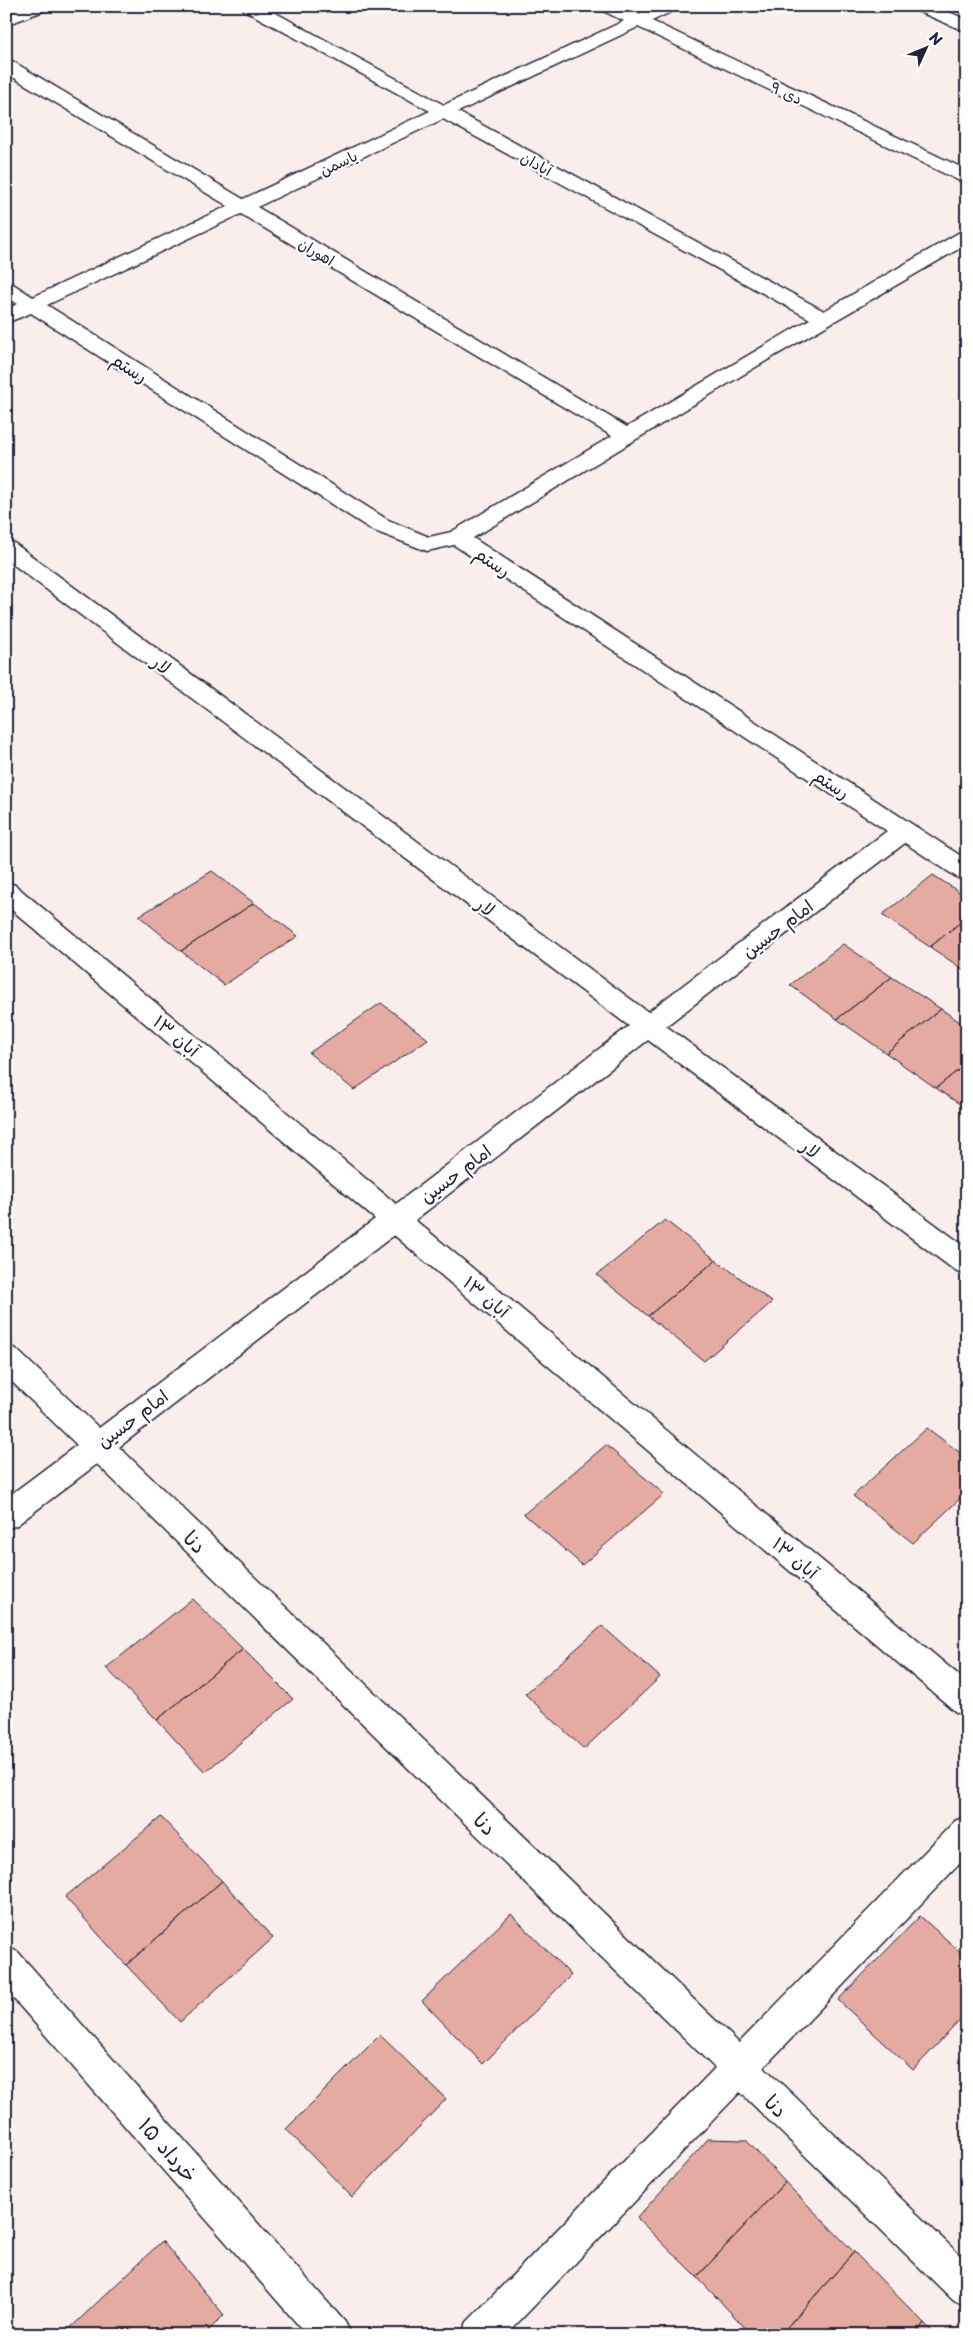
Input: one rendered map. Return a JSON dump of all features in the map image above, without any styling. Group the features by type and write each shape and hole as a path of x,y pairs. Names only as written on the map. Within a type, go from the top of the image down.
{"street":[{"path":"6,20 40,6"},
{"name":"آبادان","path":"250,6 825,319"},
{"name":"۹ دی","path":"608,6 967,177"},
{"name":"یاسمن","path":"6,317 670,6"},
{"path":"921,6 967,27"},
{"name":"اهوران","path":"6,65 627,436"},
{"path":"458,538 967,236"},
{"name":"رستم","path":"6,288 380,525 427,544 458,538 967,872"},
{"name":"لار","path":"6,548 967,1264"},
{"name":"امام حسین","path":"6,1516 904,831"},
{"name":"۱۳ آبان","path":"6,891 967,1702"},
{"name":"دنا","path":"6,1357 967,2288"},
{"path":"480,2335 967,1832"},
{"name":"۱۵ خرداد","path":"6,1964 332,2335"}],"building":[{"path":"212,871 254,903 181,951 139,916"},
{"path":"933,875 967,897 967,917 930,947 882,915"},
{"path":"254,903 298,936 224,985 181,951"},
{"path":"967,917 967,972 930,947"},
{"path":"843,944 892,977 837,1019 790,985"},
{"path":"892,977 941,1009 886,1053 837,1019"},
{"path":"381,1003 428,1039 354,1090 309,1053"},
{"path":"941,1009 967,1027 967,1063 936,1088 886,1053"},
{"path":"967,1063 967,1109 936,1088"},
{"path":"665,1220 716,1260 648,1316 597,1275"},
{"path":"716,1260 772,1302 704,1361 648,1316"},
{"path":"927,1428 967,1458 967,1492 913,1543 853,1496"},
{"path":"606,1445 664,1494 582,1565 524,1514"},
{"path":"192,1599 243,1649 157,1720 106,1668"},
{"path":"602,1626 660,1677 584,1749 525,1694"},
{"path":"243,1649 293,1699 205,1772 157,1720"},
{"path":"161,1817 222,1881 126,1965 65,1897"},
{"path":"222,1881 273,1938 180,2022 126,1965"},
{"path":"511,1914 571,1975 483,2064 422,2001"},
{"path":"920,1916 967,1958 967,2013 913,2070 838,2000"},
{"path":"380,2035 446,2099 352,2197 286,2129"},
{"path":"708,2139 746,2140 785,2182 697,2277 637,2218"},
{"path":"785,2182 854,2252 780,2335 752,2335 697,2277"},
{"path":"162,2241 224,2315 204,2335 63,2335"},
{"path":"854,2252 924,2323 915,2335 780,2335"},
{"path":"924,2323 936,2335 915,2335"}]}
